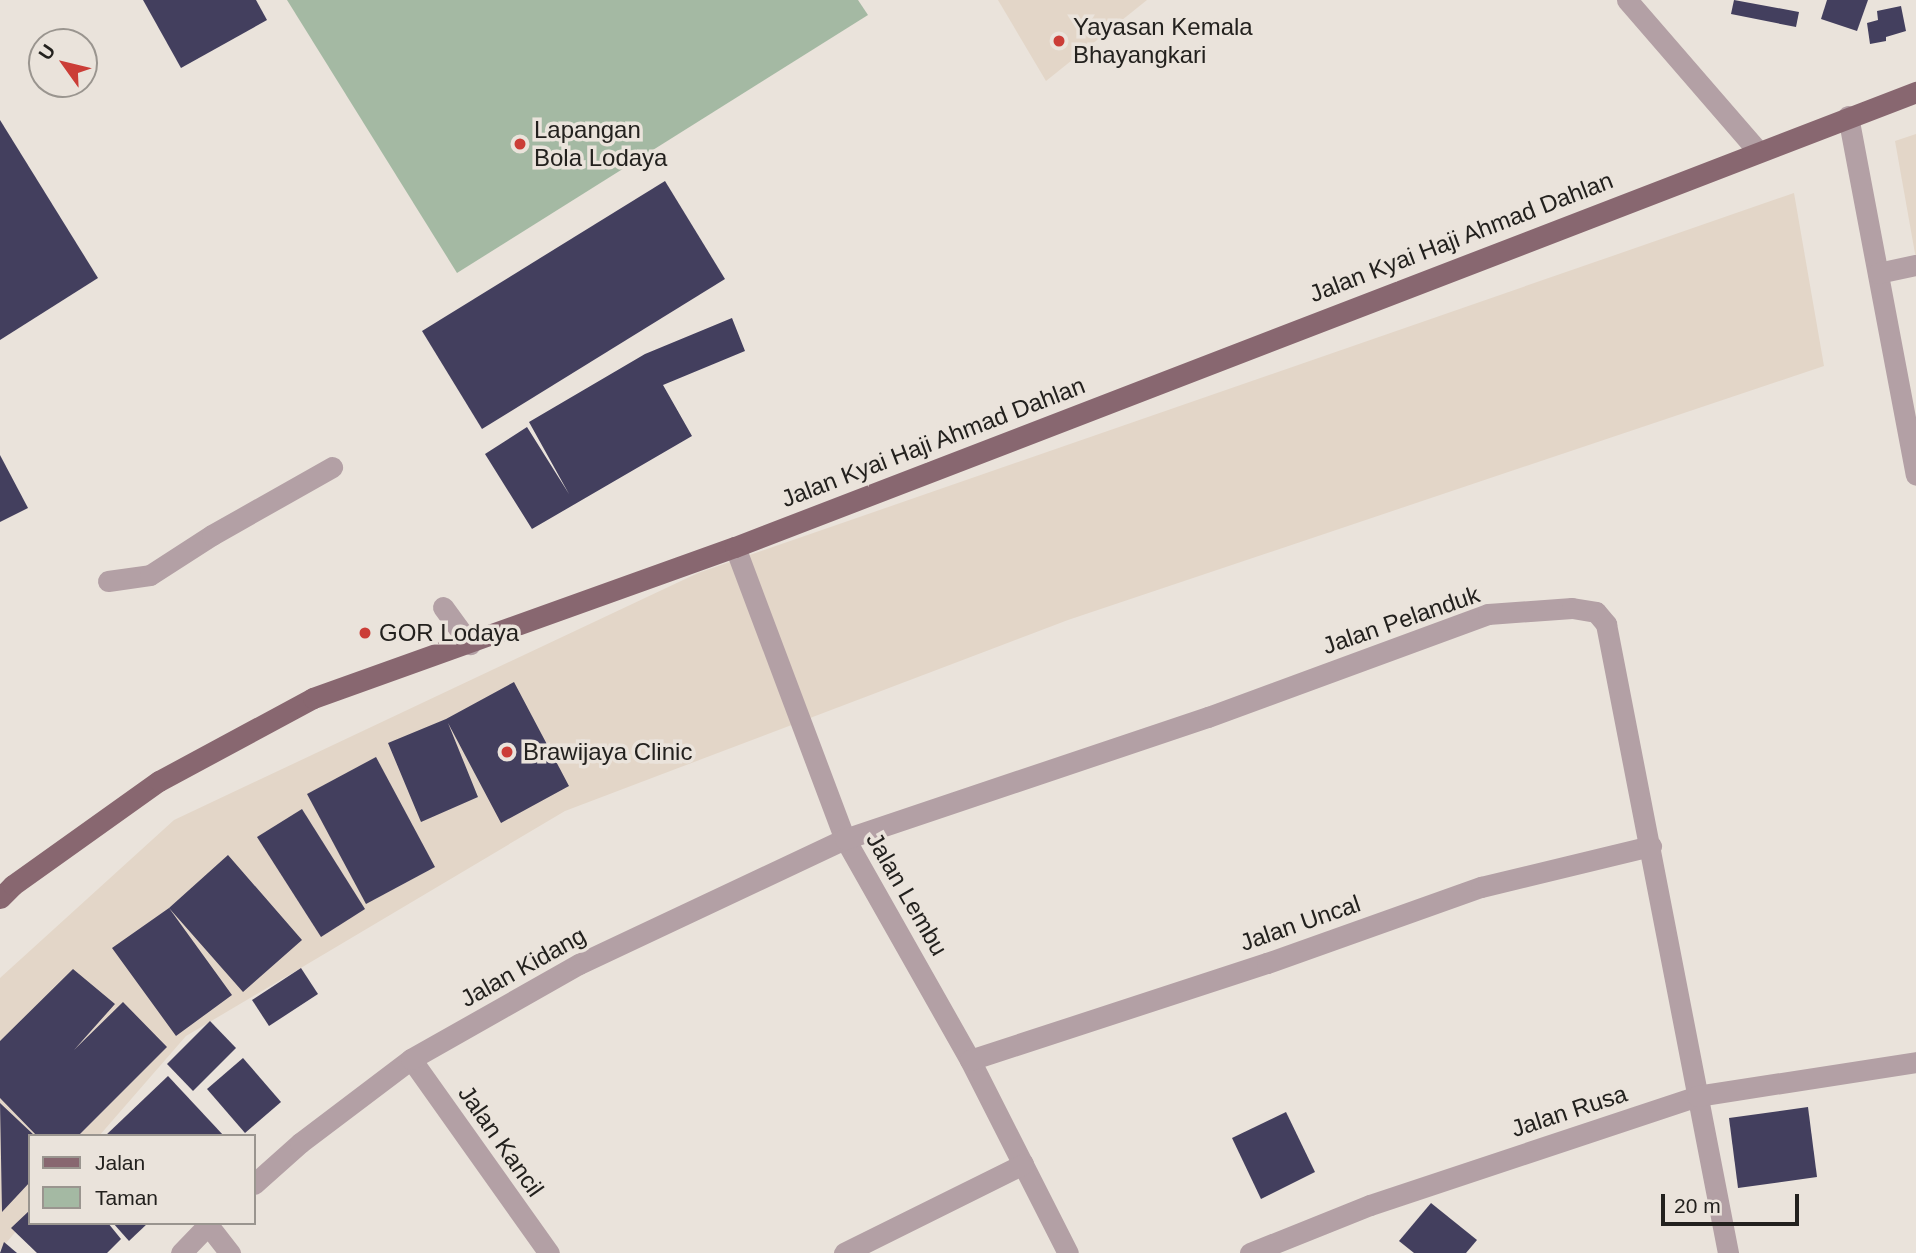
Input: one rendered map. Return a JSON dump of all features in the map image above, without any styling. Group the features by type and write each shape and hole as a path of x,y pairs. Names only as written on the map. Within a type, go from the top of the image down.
{"main road":[{"name":"Jalan Kyai Haji Ahmad Dahlan","path":"0,898 13,885 170,775 313,698 735,547 1916,92"}],"street":[{"path":"1627,0 1758,151"},
{"path":"1848,116 1916,475"},
{"path":"1878,273 1916,265"},
{"path":"108,581 150,575 212,535 332,467"},
{"name":"Jalan Lembu","path":"735,547 845,839 970,1060 1068,1253"},
{"path":"443,607 470,644"},
{"name":"Jalan Pelanduk","path":"845,839 1208,717 1488,614 1572,608 1596,612 1606,624 1728,1253"},
{"name":"Jalan Kidang","path":"256,1182 300,1143 411,1059 579,964 845,839"},
{"name":"Jalan Uncal","path":"970,1060 1267,963 1481,887 1651,846"},
{"name":"Jalan Kancil","path":"411,1059 550,1253"},
{"name":"Jalan Rusa","path":"1250,1253 1370,1205 1697,1096 1916,1062"},
{"path":"844,1253 1023,1164"},
{"path":"181,1253 208,1225"},
{"path":"210,1225 230,1253"}],"shaded area":[{"name":"Yayasan Kemala Bhayangkari","path":"998,0 1147,0 1046,81"},
{"path":"1916,134 1916,259 1895,141"},
{"path":"1794,193 1824,366 1068,620 565,811 186,1036 101,1134 28,1134 28,1217 0,1250 0,978 174,820 698,573"}],"green space":[{"name":"Lapangan Bola Lodaya","path":"287,0 858,0 868,15 457,273"}],"building":[{"path":"143,0 256,0 267,20 181,68"},
{"path":"1734,0 1799,12 1796,27 1731,14"},
{"path":"1827,0 1868,0 1857,31 1821,19"},
{"path":"1901,6 1906,31 1886,37 1886,41 1870,44 1867,23 1878,20 1877,11"},
{"path":"0,120 98,278 0,340"},
{"path":"665,181 725,279 482,429 422,331"},
{"path":"732,318 745,351 663,385 692,436 532,529 485,454 527,427 569,494 529,422 645,354"},
{"path":"0,455 28,508 0,522"},
{"name":"Brawijaya Clinic","path":"514,682 569,786 501,823 448,723 478,797 421,822 388,743 446,719"},
{"path":"376,757 435,867 366,904 307,794"},
{"path":"302,809 365,909 321,937 257,837"},
{"path":"228,855 302,940 243,992 169,908"},
{"path":"169,908 232,995 176,1036 112,948"},
{"path":"301,968 318,994 269,1026 252,1000"},
{"path":"73,969 115,1004 74,1050 123,1002 167,1047 80,1134 35,1134 0,1098 0,1041"},
{"path":"210,1021 236,1048 193,1091 167,1064"},
{"path":"243,1058 281,1102 245,1133 207,1089"},
{"path":"168,1076 222,1134 107,1134"},
{"path":"0,1103 33,1134 28,1134 28,1184 2,1212"},
{"path":"1808,1107 1817,1177 1738,1188 1729,1118"},
{"path":"1286,1112 1315,1172 1261,1199 1232,1138"},
{"path":"1431,1203 1477,1240 1466,1253 1414,1253 1399,1241"},
{"path":"28,1212 28,1225 110,1225 121,1239 107,1253 37,1253 11,1228"},
{"path":"115,1225 146,1225 129,1241"},
{"path":"4,1242 17,1253 0,1253"}],"place":[{"name":"Yayasan Kemala Bhayangkari","path":"1059,41"},
{"name":"Lapangan Bola Lodaya","path":"520,144"},
{"name":"GOR Lodaya","path":"365,633"},
{"name":"Brawijaya Clinic","path":"507,752"}]}
